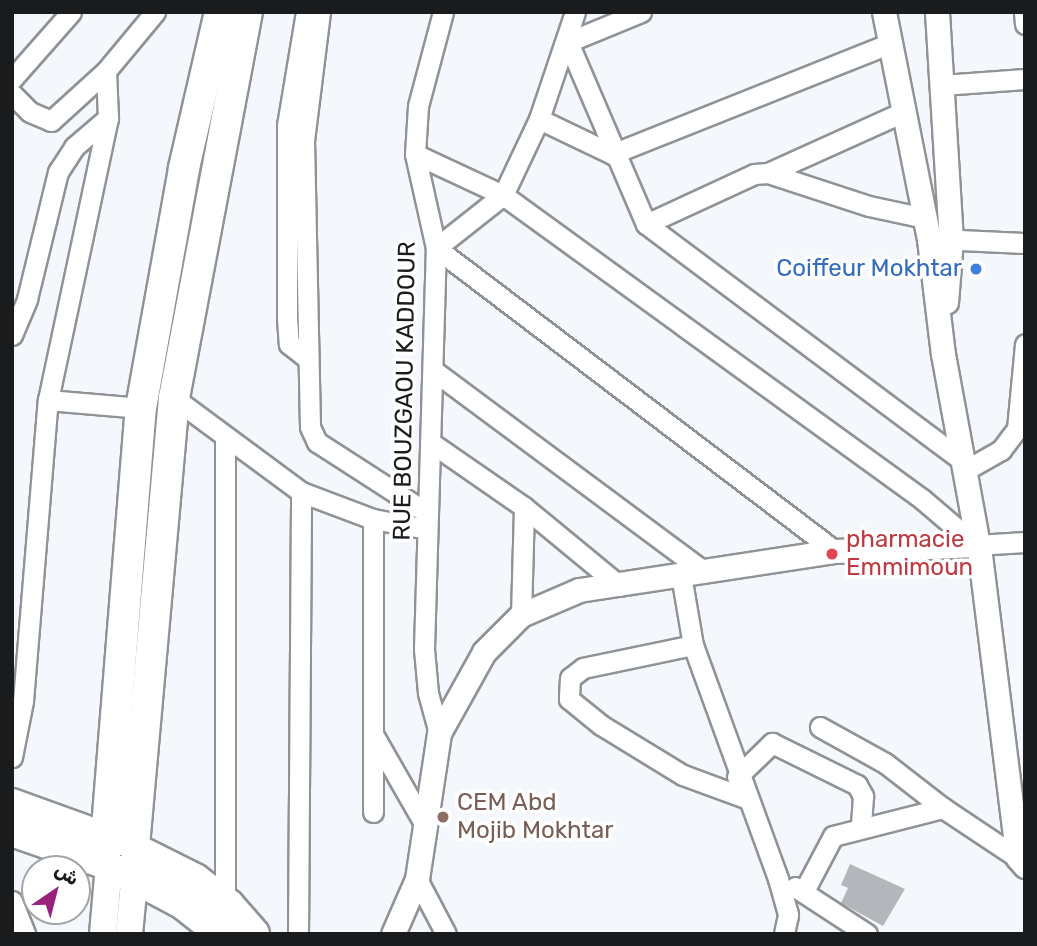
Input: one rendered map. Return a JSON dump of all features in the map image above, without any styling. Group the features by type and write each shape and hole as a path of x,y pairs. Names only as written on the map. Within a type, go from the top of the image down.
{"main road":[{"path":"129,934 120,857 119,638 141,408 184,168 220,12"},
{"path":"103,934 120,857 174,398 247,12"},
{"path":"12,804 120,857"},
{"path":"12,831 120,857 195,879 222,922 254,934"}],"street":[{"path":"12,79 71,12"},
{"path":"306,12 287,125 287,318 289,344 308,359"},
{"path":"320,12 304,140 310,427 317,442 427,521"},
{"name":"RUE BOUZGAOU KADDOUR","path":"439,733 428,693 424,649 436,248 415,154 418,106 443,12"},
{"path":"575,12 568,42 539,119 503,195 436,248 835,551"},
{"path":"568,42 641,12"},
{"path":"884,12 901,113 935,232"},
{"path":"937,12 942,85 935,232 943,354 976,545 1021,862"},
{"path":"1024,12 1025,24"},
{"path":"12,94 30,112 51,121 106,71 154,13"},
{"path":"568,42 612,154 646,224 962,465"},
{"path":"539,119 612,154 888,44"},
{"path":"12,757 23,701 48,400 108,118 106,71"},
{"path":"942,85 1025,79"},
{"path":"646,224 754,174 768,173 901,113"},
{"path":"12,335 27,299 58,172 74,146 108,118"},
{"path":"415,154 503,195 900,483 976,545"},
{"path":"768,173 869,206 935,232 1025,243"},
{"path":"962,465 1001,450 1017,429 1025,344"},
{"path":"434,371 692,573"},
{"path":"174,398 301,492 373,519 427,521"},
{"path":"48,400 141,408"},
{"path":"222,922 225,437"},
{"path":"430,442 524,506 620,586"},
{"path":"299,934 301,492"},
{"path":"521,615 524,506"},
{"path":"373,519 373,812"},
{"path":"393,934 417,879 439,733 484,652 521,615 579,590 620,586 835,551 1025,542"},
{"path":"692,573 693,645 737,777 778,879 788,915 785,934"},
{"path":"693,645 583,668 570,678 569,699 601,725 684,775 748,799"},
{"path":"820,727 885,763 943,808 1021,862"},
{"path":"371,732 425,825"},
{"path":"737,777 772,743 858,785 863,796 861,826"},
{"path":"804,891 833,836 861,826 943,808"},
{"path":"417,879 446,934"},
{"path":"778,879 804,891 867,934"},
{"path":"12,901 25,934"}],"building":[{"path":"850,864 905,889 883,926 841,903 848,888 841,885"}],"place":[{"name":"Coiffeur Mokhtar","path":"976,269"},
{"name":"pharmacie Emmimoun","path":"832,554"},
{"name":"CEM Abd Mojib Mokhtar","path":"443,817"}]}
